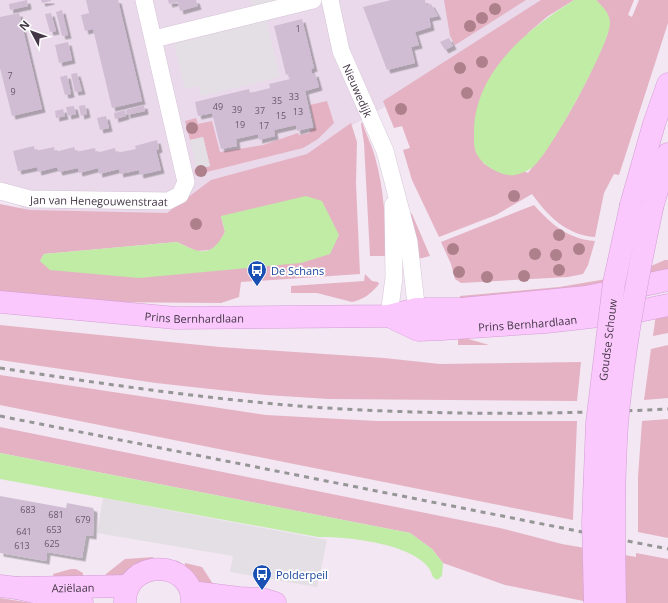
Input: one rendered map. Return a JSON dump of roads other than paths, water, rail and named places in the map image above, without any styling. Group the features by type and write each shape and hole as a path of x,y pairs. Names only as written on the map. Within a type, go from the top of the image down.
{"main road":[{"name":"Goudse Schouw","path":"595,603 593,521 597,423 614,283 631,205 654,124 668,84"},
{"name":"Goudse Schouw","path":"615,603 613,510 617,424 625,356 636,280 653,204 668,154"},
{"name":"Prins Bernhardlaan","path":"418,319 462,309 586,297 668,280"},
{"name":"Prins Bernhardlaan","path":"0,302 176,318 388,316 418,319 546,322 634,312 668,305"},
{"path":"127,594 139,575 145,571 159,568 179,575 191,597 262,600 275,603"},
{"name":"Aziëlaan","path":"8,587 127,594"},
{"name":"Aziëlaan","path":"8,587 82,603"}],"street":[{"name":"Jan van Henegouwenstraat","path":"0,191 30,199 168,201 180,195 186,182 144,0"},
{"path":"154,39 314,0"},
{"name":"Nieuwedijk","path":"330,0 341,50 385,151 409,242 418,319"},
{"name":"Nieuwedijk","path":"388,316 394,276 392,179"}],"railway":[{"path":"0,368 77,380 233,400 355,410 444,413 534,413 668,409"},
{"path":"0,416 668,549"}],"place":[{"name":"De Schans","path":"257,287"},
{"name":"Polderpeil","path":"262,591"}]}
